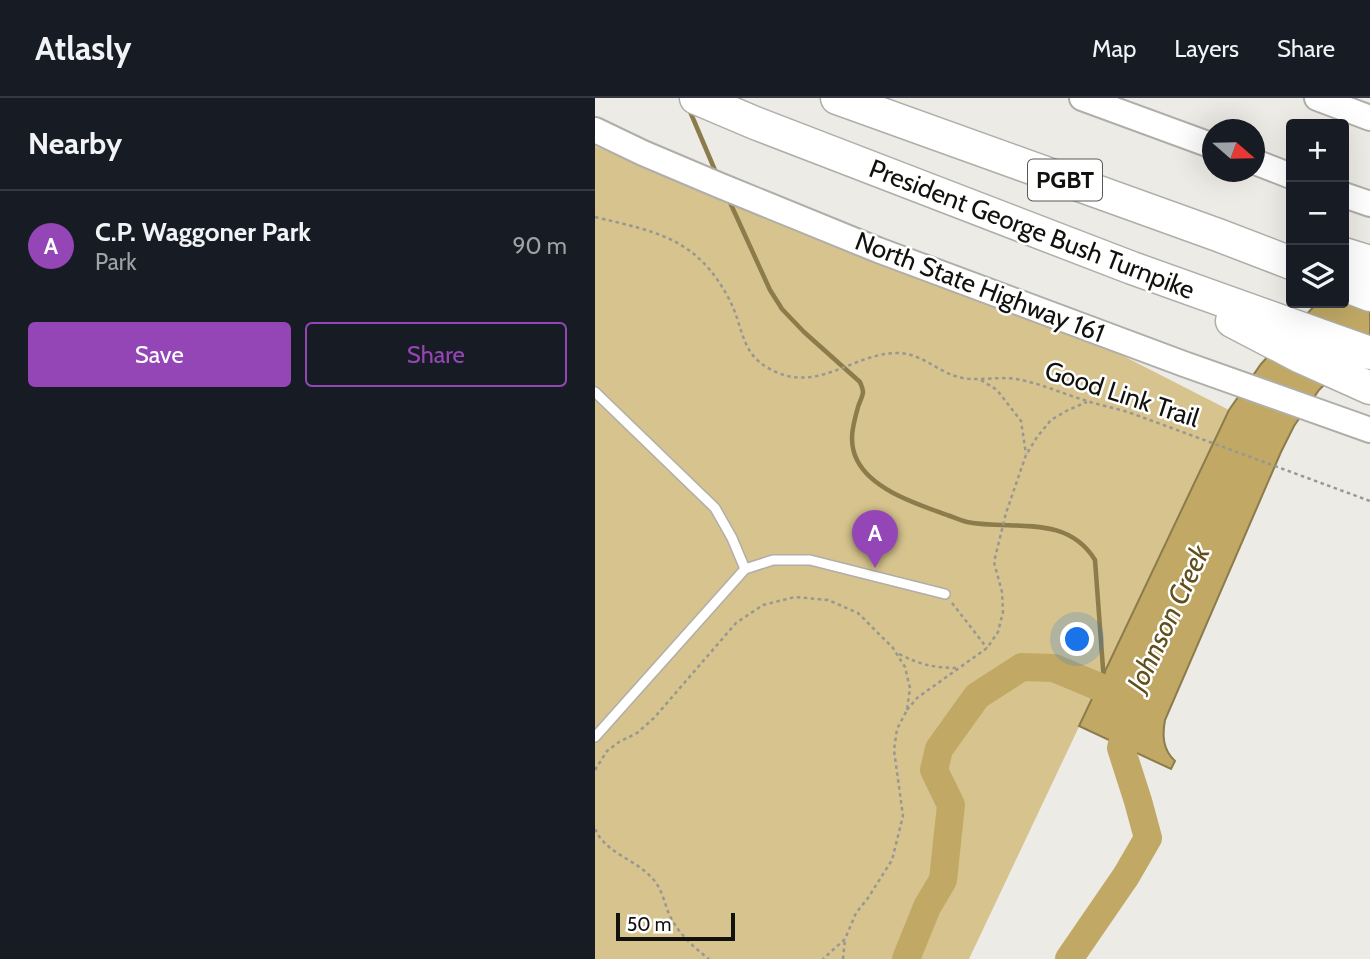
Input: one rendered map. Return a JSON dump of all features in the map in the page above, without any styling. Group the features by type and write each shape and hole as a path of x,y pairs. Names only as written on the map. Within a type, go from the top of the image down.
{"highway":[{"name":"President George Bush Turnpike","path":"696,98 1132,268 1370,353"},
{"name":"President George Bush Turnpike","path":"837,98 1286,261"},
{"path":"1218,235 1286,242"},
{"path":"1349,256 1370,262"},
{"path":"1132,268 1301,357 1370,388"},
{"path":"1349,287 1370,295"}],"main road":[{"path":"1082,98 1202,142"},
{"path":"1317,98 1370,118"},
{"name":"North State Highway 161","path":"595,130 643,153 878,250 1196,369 1370,430"},
{"path":"1265,166 1286,174"},
{"path":"1349,197 1370,204"}],"lane":[{"path":"595,392 715,508 745,569"},
{"path":"595,737 745,569 773,560 810,560 945,594"}],"path":[{"name":"Good Link Trail","path":"595,217 650,230 686,247 720,284 730,301 743,341 751,354 776,372 803,378 817,377 882,355 911,355 956,377 1014,379 1128,412 1370,501"},
{"path":"978,379 997,390 1021,421 1026,455"},
{"path":"843,959 845,939 856,913 893,860 903,816 894,750 897,729 907,710 918,698 987,648 998,632 1003,612 1002,593 994,562 1006,513 1026,455 1051,420 1087,402"},
{"path":"945,594 987,648"},
{"path":"595,770 607,751 637,733 654,718 736,623 763,605 795,597 828,600 858,613 882,635 905,667 910,688 907,710"},
{"path":"897,653 927,666 959,668"},
{"path":"595,829 610,848 642,868 654,880 661,890 670,915 689,944 709,959"},
{"path":"823,959 845,939"}],"shaded area":[{"path":"595,146 835,245 1096,342 1229,410 969,959 595,959"}],"water":[{"path":"1370,245 1370,339 1319,390 1294,426 1281,452 1165,720 1164,742 1175,761 1171,769 1079,726 1229,410 1261,364 1312,308 1349,308 1349,268"}],"waterway":[{"path":"689,109 717,175"},
{"path":"728,198 770,290 782,309 860,382 863,394 852,440 857,460 873,480 909,501 967,522 1054,530 1083,545 1095,560 1104,682"},
{"name":"Johnson Creek","path":"906,959 927,907 943,880 951,805 934,770 939,749 977,696 1022,667 1054,668 1133,701"},
{"path":"1069,959 1126,876 1148,838 1121,748 1131,711"}],"place":[{"name":"C.P. Waggoner Park","path":"875,568"}]}
